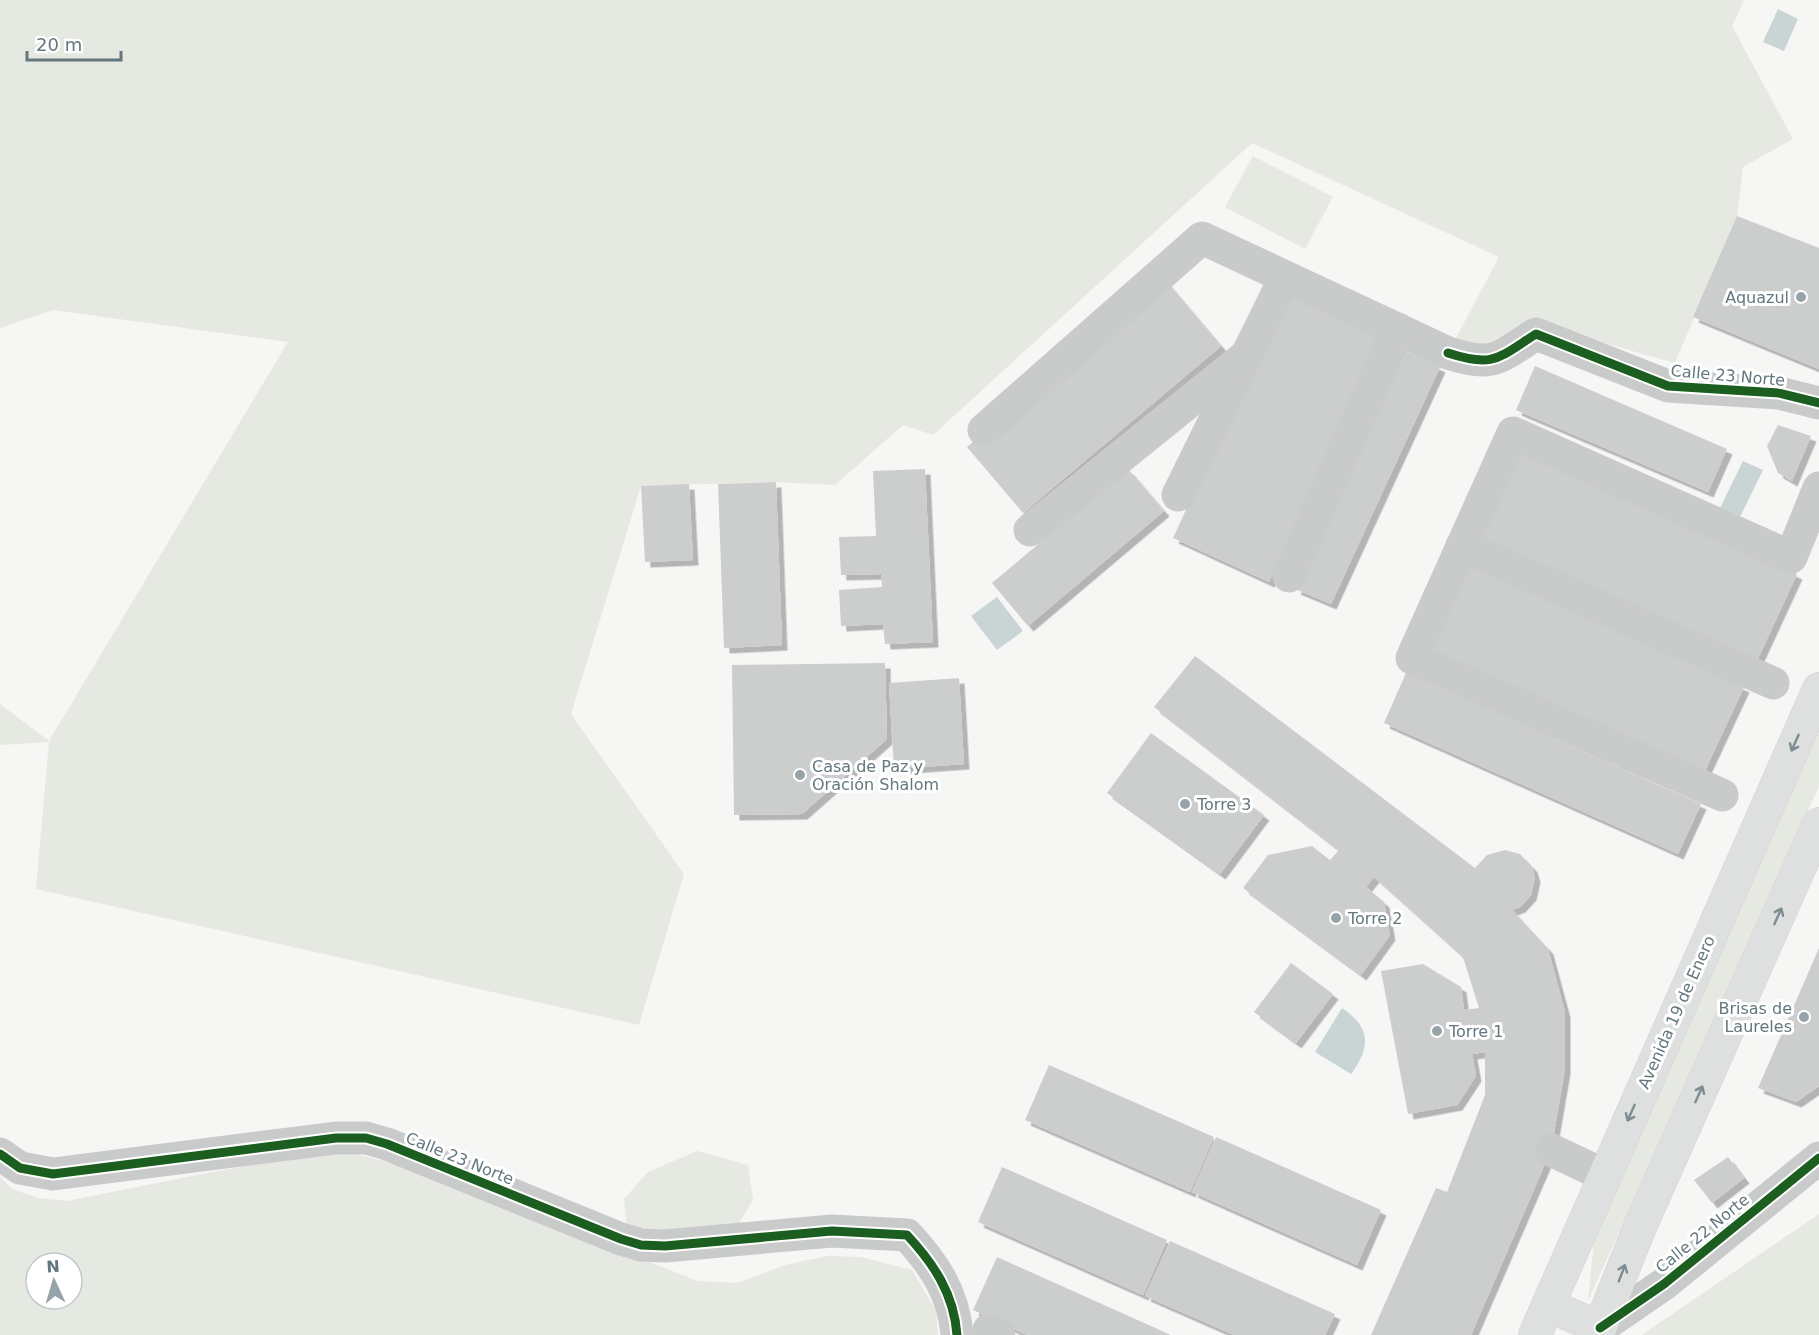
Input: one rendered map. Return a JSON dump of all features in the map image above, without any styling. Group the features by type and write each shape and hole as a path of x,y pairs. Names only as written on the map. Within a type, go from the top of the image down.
{"main road":[{"name":"Avenida 19 de Enero","path":"1535,1335 1819,689"},
{"path":"1548,1305 1599,1331 1639,1229 1819,824"}],"street":[{"path":"984,430 1202,238 1398,329 1289,576"},
{"path":"1178,495 1285,278"},
{"name":"Calle 23 Norte","path":"1398,329 1448,353 1470,360 1495,360 1536,334 1668,386 1779,393 1819,403"},
{"path":"1030,530 1247,355"},
{"path":"1722,795 1412,658 1513,433 1791,556 1819,488"},
{"path":"1462,546 1773,683"},
{"name":"Calle 23 Norte","path":"0,1154 20,1168 53,1174 336,1138 366,1138 387,1144 621,1239 641,1245 665,1246 832,1231 907,1235 931,1260 955,1312 957,1335"},
{"path":"1551,1150 1604,1175"},
{"name":"Calle 22 Norte","path":"1599,1331 1664,1284 1819,1158"}],"shaded area":[{"path":"0,0 1744,0 1732,26 1793,139 1743,167 1737,216 1675,363 1543,326 1524,325 1480,347 1448,353 1499,257 1252,143 933,435 903,425 835,485 776,482 641,486 571,714 684,874 639,1025 36,889 49,742 0,745 0,704 49,741 288,342 53,310 0,328"},
{"path":"1778,9 1798,19 1784,51 1763,42"},
{"path":"1253,156 1333,197 1305,249 1225,207"},
{"path":"1743,461 1763,470 1740,517 1720,508"},
{"path":"997,597 1023,631 997,650 971,616"},
{"path":"1819,729 1819,786 1588,1301 1594,1240"},
{"path":"1342,1008 1352,1015 1363,1030 1365,1038 1362,1055 1351,1074 1315,1052"},
{"path":"339,1150 407,1167 698,1281 737,1283 785,1265 827,1256 861,1257 912,1270 936,1311 938,1335 0,1335 0,1177 12,1189 38,1198 67,1201"},
{"path":"697,1151 748,1165 753,1200 736,1228 698,1234 627,1227 624,1199 648,1172"},
{"path":"1819,1214 1819,1335 1643,1335 1643,1334"}],"building":[{"path":"1737,216 1819,248 1819,369 1693,317"},
{"path":"1165,280 1221,346 1023,513 967,447"},
{"path":"1286,292 1382,335 1269,582 1173,538"},
{"path":"1404,351 1440,367 1331,604 1295,589"},
{"path":"1535,366 1727,449 1708,492 1516,410"},
{"path":"1778,425 1811,436 1792,481 1778,473 1767,446"},
{"path":"1517,448 1797,574 1755,665 1476,538"},
{"path":"925,469 933,642 885,644 883,624 841,626 839,590 882,587 881,574 841,575 839,537 876,536 873,471"},
{"path":"1128,469 1164,511 1028,626 992,583"},
{"path":"776,482 782,645 724,648 718,484"},
{"path":"689,484 693,560 645,562 641,486"},
{"path":"1464,560 1744,687 1702,777 1423,650"},
{"path":"1195,656 1475,868 1487,855 1505,850 1520,854 1532,867 1535,877 1531,895 1520,907 1512,910 1548,949 1565,1012 1565,1069 1551,1150 1471,1335 1371,1335 1436,1188 1447,1192 1485,1095 1485,1052 1472,1054 1476,1076 1457,1105 1408,1114 1381,971 1423,964 1461,987 1464,1010 1479,1008 1463,957 1374,877 1366,887 1384,902 1390,935 1361,975 1243,888 1268,855 1312,846 1330,860 1339,850 1154,707"},
{"path":"885,663 887,739 802,814 734,815 732,665"},
{"path":"1406,673 1701,804 1678,854 1384,723"},
{"path":"959,678 964,764 894,769 889,683"},
{"name":"Torre 3","path":"1151,733 1264,815 1220,874 1107,793"},
{"name":"Brisas de Laureles","path":"1819,948 1819,1086 1796,1102 1758,1088"},
{"path":"1291,963 1333,994 1296,1043 1254,1012"},
{"path":"1049,1065 1214,1137 1190,1192 1025,1120"},
{"path":"1216,1137 1381,1210 1357,1265 1192,1192"},
{"path":"1728,1157 1744,1178 1712,1203 1694,1180"},
{"path":"1002,1167 1167,1240 1143,1295 978,1222"},
{"path":"1170,1241 1335,1314 1325,1335 1234,1335 1145,1296"},
{"path":"997,1257 1171,1335 1027,1335 973,1310"}],"cycle path":[{"path":"1448,353 1476,360 1486,360 1504,355 1536,334 1668,386 1779,393 1819,403"},
{"path":"0,1154 20,1168 53,1174 336,1138 366,1138 387,1144 621,1239 641,1245 665,1246 832,1231 907,1235 926,1257 941,1280 952,1306 957,1335"},
{"path":"1600,1328 1664,1284 1819,1158"}],"place":[{"name":"Aquazul","path":"1801,297"},
{"name":"Casa de Paz y Oración Shalom","path":"800,775"},
{"name":"Torre 3","path":"1185,804"},
{"name":"Torre 2","path":"1336,918"},
{"name":"Brisas de Laureles","path":"1804,1017"},
{"name":"Torre 1","path":"1437,1031"}]}
